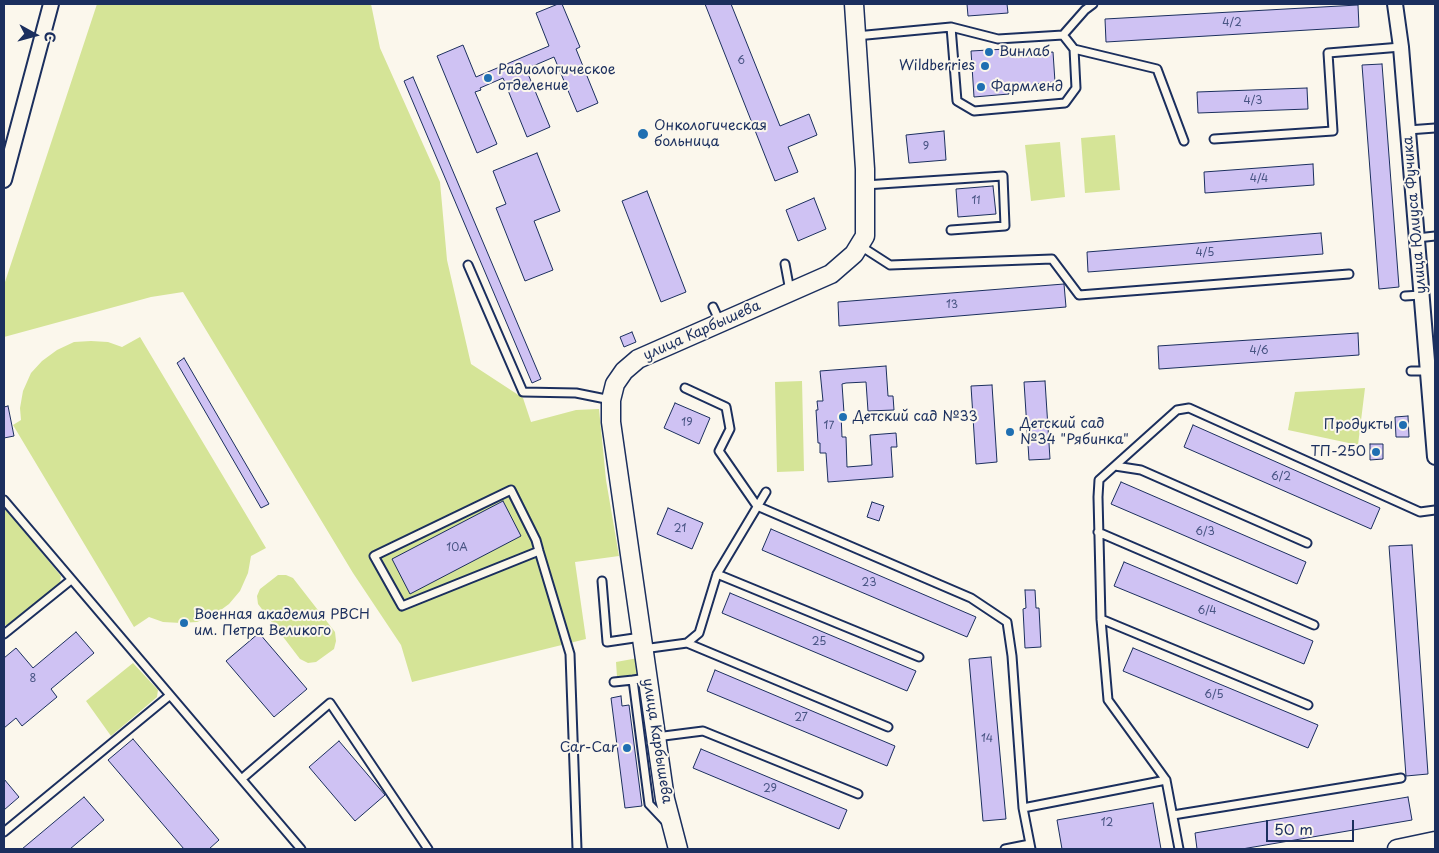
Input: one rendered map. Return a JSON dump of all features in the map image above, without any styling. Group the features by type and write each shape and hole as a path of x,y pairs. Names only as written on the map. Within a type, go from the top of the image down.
{"street":[{"path":"4,180 51,4"},
{"name":"улица Карбышева","path":"678,849 665,799 656,737 640,679 642,643 611,422 611,400 615,384 624,371 638,359 716,315 791,291 831,274 854,254 865,236 865,185 854,4"},
{"name":"улица Юлиуса Фучика","path":"1395,4 1408,130 1421,295 1431,374 1435,457"},
{"path":"1398,849 1435,842"}],"lane":[{"path":"856,36 951,27 998,39 1063,35 1085,10 1093,4"},
{"path":"951,27 958,101 974,111 1065,103 1076,88 1074,49 1063,35"},
{"path":"1214,139 1333,131 1328,53 1400,48"},
{"path":"1074,49 1156,69 1184,141"},
{"path":"1408,130 1435,128"},
{"path":"865,185 1003,176 1005,226 951,230"},
{"path":"1417,238 1435,236"},
{"path":"859,245 890,265 1052,259 1079,295 1349,274"},
{"path":"785,264 791,291"},
{"path":"468,265 524,392 576,393 611,400"},
{"path":"1405,296 1421,295"},
{"path":"1411,371 1431,374"},
{"path":"685,388 726,407 730,429 719,451 758,506 971,598 1008,622 1023,808 1030,847 1005,849"},
{"path":"1179,849 1166,780 1108,700 1101,619 1098,532 1099,480 1177,410 1189,408 1420,512 1435,510"},
{"path":"1115,466 1141,470 1307,543"},
{"path":"539,551 402,606 374,556 511,490 536,540 570,654 577,849"},
{"path":"687,643 699,633 717,574 766,492"},
{"path":"4,500 301,849"},
{"path":"1098,532 1314,625"},
{"path":"717,574 919,657"},
{"path":"4,634 71,580"},
{"path":"602,581 606,642 687,643 888,727"},
{"path":"1101,619 1308,705"},
{"path":"614,682 640,679 649,804 672,828"},
{"path":"4,832 169,696"},
{"path":"245,776 330,703 428,849"},
{"path":"656,737 703,731 858,794"},
{"path":"1173,815 1401,778"},
{"path":"1023,808 1166,780"}],"green space":[{"path":"97,4 371,4 380,48 440,182 447,260 471,364 523,398 531,422 576,410 599,409 606,480 619,556 575,562 586,639 412,682 401,645 353,573 183,292 151,297 4,337 4,285"},
{"path":"1115,135 1120,190 1085,193 1081,138"},
{"path":"1060,142 1065,197 1031,201 1025,145"},
{"path":"140,337 266,548 251,556 248,573 240,591 229,604 214,615 197,622 163,622 149,617 134,627 13,425 21,420 20,408 23,391 31,373 42,361 57,350 74,342 91,341 108,342 122,347"},
{"path":"802,381 804,471 777,472 775,382"},
{"path":"1365,388 1358,445 1288,430 1295,392"},
{"path":"4,507 61,576 60,584 7,625 4,625"},
{"path":"278,575 286,575 293,578 335,632 336,641 334,649 316,662 308,663 300,659 258,604 257,596 260,589"},
{"path":"638,658 640,674 617,677 616,662"},
{"path":"133,663 158,690 157,697 111,736 86,701"}],"building":[{"name":"Радиологическое отделение","path":"562,4 580,47 576,49 598,103 577,112 554,57 526,69 550,127 527,137 503,78 475,92 497,144 477,153 437,56 463,45 476,77 549,46 536,13"},
{"path":"705,4 731,4 780,126 809,114 817,135 788,147 798,172 775,181"},
{"path":"967,4 1007,4 1008,13 968,16"},
{"path":"1358,5 1359,27 1106,42 1105,19"},
{"path":"1006,49 1006,56 1053,52 1055,82 1033,84 1034,89 1008,91 1009,94 974,97 971,51"},
{"path":"1382,64 1399,287 1379,289 1362,65"},
{"path":"413,77 541,379 532,383 404,81"},
{"path":"1307,88 1308,109 1198,113 1197,92"},
{"path":"944,131 946,160 909,163 906,135"},
{"path":"537,153 560,211 534,221 553,270 525,281 496,208 506,204 493,171"},
{"path":"1313,164 1314,185 1205,193 1204,172"},
{"path":"993,186 996,214 958,217 956,189"},
{"path":"647,191 686,292 661,302 622,201"},
{"path":"814,198 826,229 798,241 786,210"},
{"path":"1321,233 1323,254 1088,272 1087,252"},
{"path":"1064,284 1066,307 839,326 838,302"},
{"path":"632,332 636,342 624,347 620,337"},
{"path":"1358,333 1359,355 1159,369 1158,346"},
{"path":"184,358 269,504 261,508 177,363"},
{"path":"886,366 888,396 893,396 894,410 868,411 866,382 842,384 844,413 841,414 842,437 846,437 847,467 872,465 870,435 896,433 897,447 891,447 893,477 828,482 826,453 820,453 820,443 818,443 817,401 823,401 820,371"},
{"path":"1045,381 1050,459 1029,460 1024,382"},
{"path":"992,385 997,462 976,464 971,386"},
{"path":"675,403 710,418 699,444 664,428"},
{"path":"8,406 14,436 4,438 4,407"},
{"path":"1408,416 1409,437 1396,437 1395,417"},
{"path":"1193,425 1380,508 1371,529 1184,447"},
{"name":"ТП-250","path":"1370,444 1383,444 1383,459 1370,460"},
{"path":"1121,482 1306,562 1297,584 1111,504"},
{"path":"503,501 521,536 410,594 392,559"},
{"path":"872,502 884,506 879,521 867,517"},
{"path":"668,508 703,523 692,549 657,534"},
{"path":"771,529 976,617 967,637 762,550"},
{"path":"1412,545 1428,774 1406,776 1389,546"},
{"path":"1124,562 1313,641 1304,664 1114,586"},
{"path":"1025,590 1035,590 1036,608 1039,608 1041,647 1025,648 1023,609 1026,608"},
{"path":"730,593 916,671 907,691 722,613"},
{"path":"76,632 94,653 51,689 57,697 22,726 16,718 4,728 4,658 16,648 33,668"},
{"path":"259,633 307,689 274,717 226,661"},
{"path":"1133,648 1318,725 1308,748 1123,671"},
{"path":"991,657 1006,819 983,821 969,659"},
{"path":"715,670 895,746 887,766 707,691"},
{"path":"621,696 622,706 629,705 642,806 625,808 611,698"},
{"path":"133,739 219,840 209,849 184,849 108,760"},
{"path":"339,741 385,795 355,821 309,767"},
{"path":"701,749 847,810 839,829 693,768"},
{"path":"4,779 19,797 4,810"},
{"path":"84,797 104,820 70,849 22,849"},
{"path":"1408,797 1412,820 1242,849 1197,849 1195,833"},
{"path":"1153,803 1161,849 1062,849 1057,820"}],"place":[{"name":"Винлаб","path":"989,52"},
{"name":"Wildberries","path":"985,66"},
{"name":"Радиологическое отделение","path":"488,78"},
{"name":"Фармленд","path":"981,87"},
{"name":"Онкологическая больница","path":"643,134"},
{"name":"Детский сад №33","path":"843,417"},
{"name":"Продукты","path":"1403,425"},
{"name":"Детский сад №34 \"Рябинка\"","path":"1010,432"},
{"name":"ТП-250","path":"1376,452"},
{"name":"Военная академия РВСН им. Петра Великого","path":"184,623"},
{"name":"Car-Car","path":"627,748"}]}
